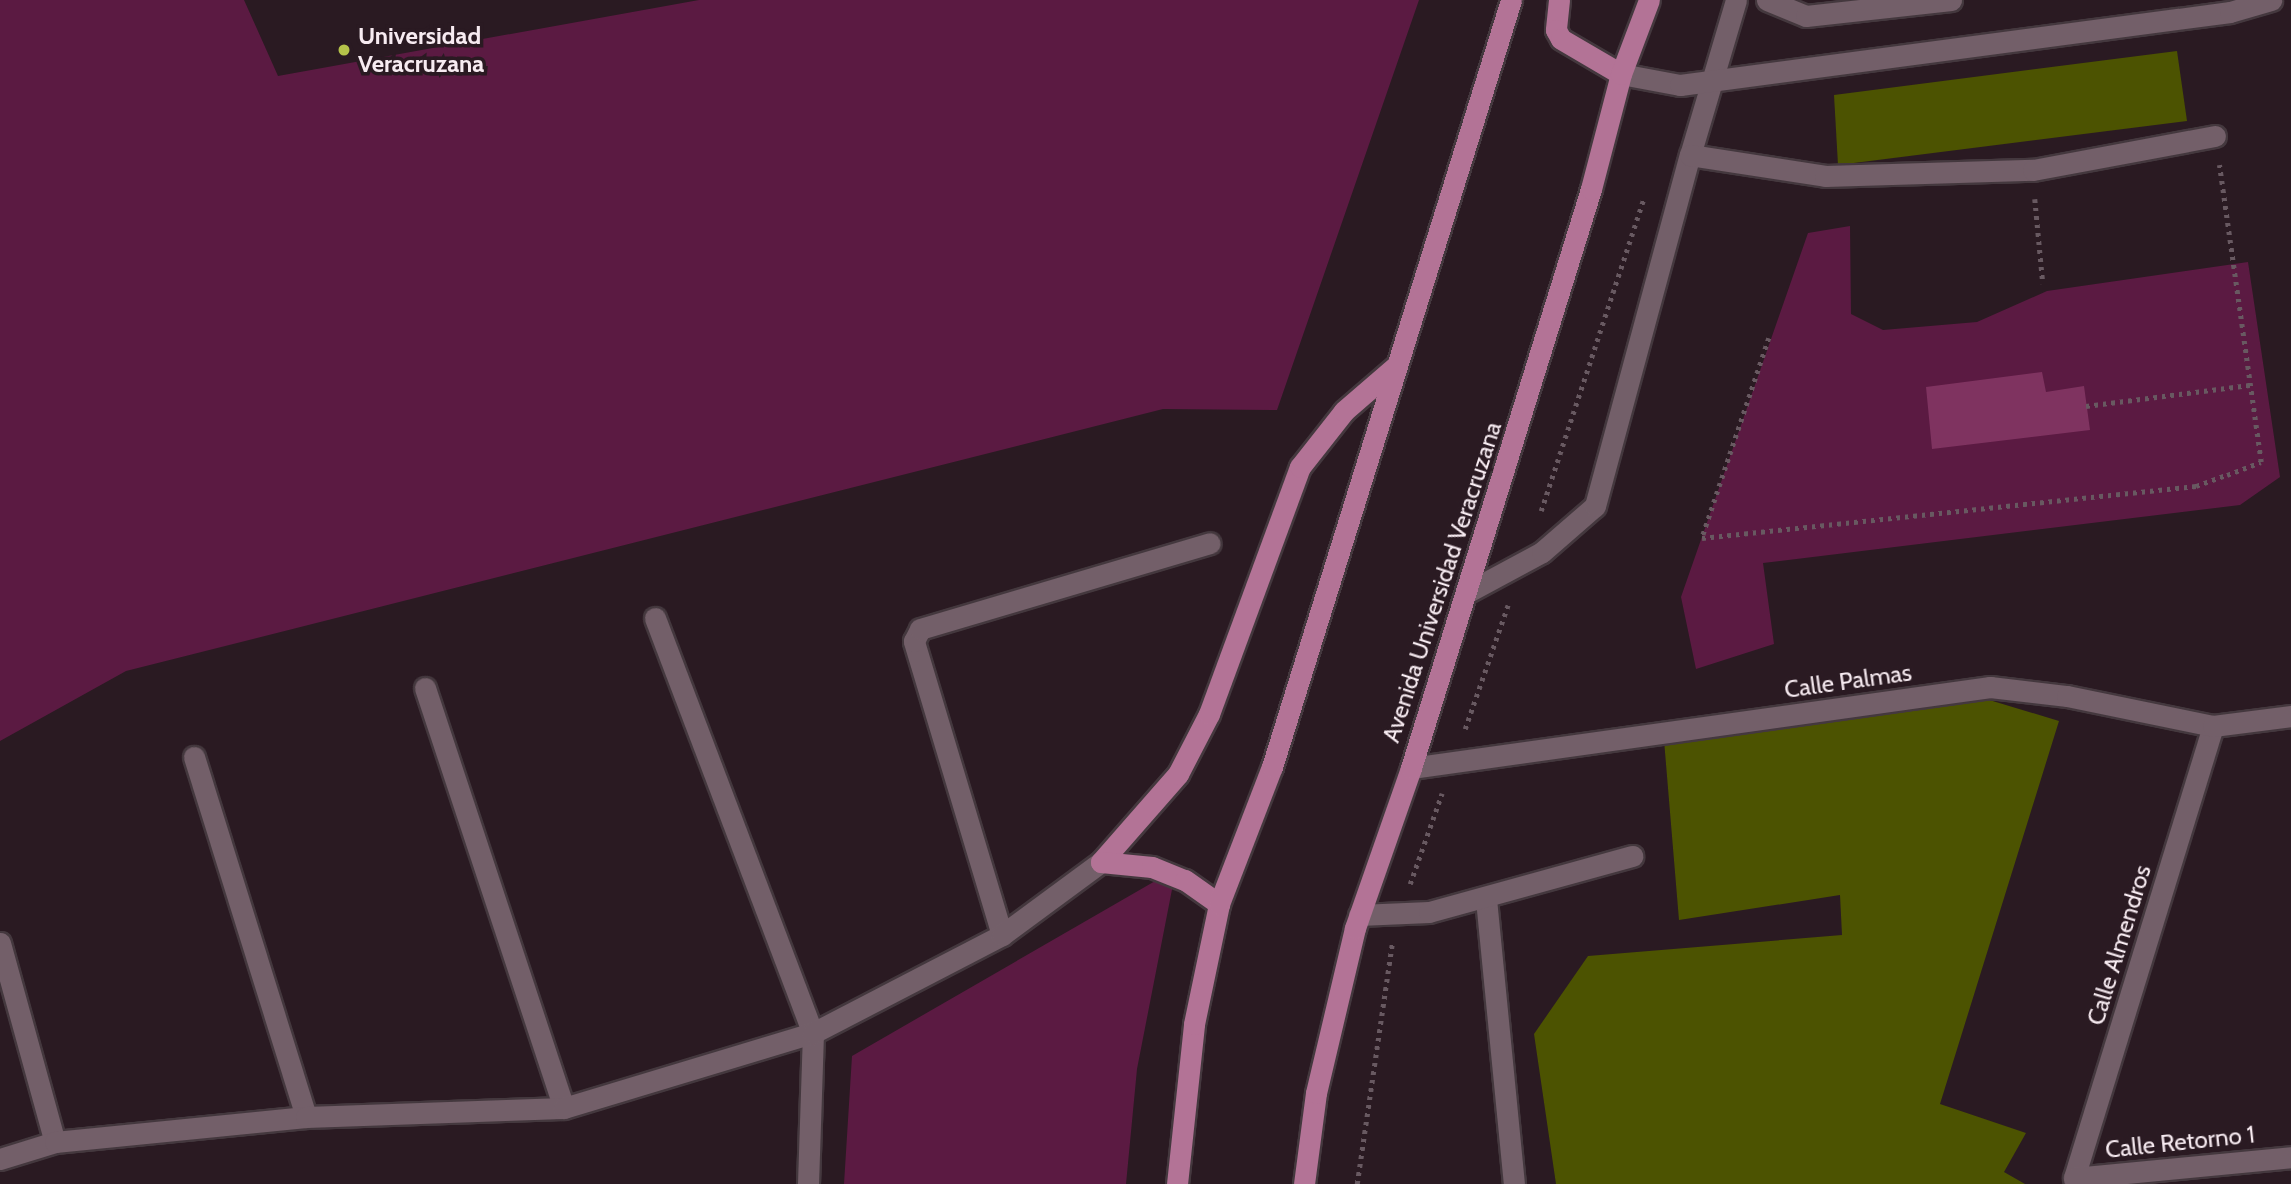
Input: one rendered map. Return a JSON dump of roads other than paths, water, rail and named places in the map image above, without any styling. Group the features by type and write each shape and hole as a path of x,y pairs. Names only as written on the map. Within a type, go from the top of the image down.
{"main road":[{"path":"1177,1184 1194,1024 1219,904 1272,767 1511,0"},
{"path":"1559,0 1556,30 1561,39 1621,74"},
{"name":"Avenida Universidad Veracruzana","path":"1304,1184 1333,1010 1359,915 1411,768 1591,189 1621,74 1649,0"},
{"path":"1101,862 1178,774 1209,714 1300,467 1344,411 1397,365"},
{"path":"1101,862 1152,867 1185,880 1219,904"}],"street":[{"path":"1466,593 1542,552 1595,506 1690,155 1715,80 1737,0"},
{"path":"1767,0 1805,16 1951,0"},
{"path":"1621,74 1680,85 2230,12 2271,0"},
{"path":"1690,155 1825,176 2033,170 2215,136"},
{"path":"1002,934 914,641 920,629 1210,542"},
{"path":"654,618 813,1033 808,1184"},
{"name":"Calle Palmas","path":"1411,768 1990,687 2067,696 2213,726 2291,716"},
{"path":"425,688 564,1108"},
{"name":"Calle Almendros","path":"2074,1178 2213,726"},
{"path":"194,757 306,1117"},
{"path":"1359,915 1429,912 1486,900 1632,856"},
{"path":"0,1159 55,1142 306,1117 564,1108 813,1033 1002,934 1101,862"},
{"path":"1486,900 1514,1184"},
{"path":"0,943 55,1142"},
{"name":"Calle Retorno 1","path":"2074,1178 2291,1157"}],"place":[{"name":"Universidad Veracruzana","path":"344,50"}]}
